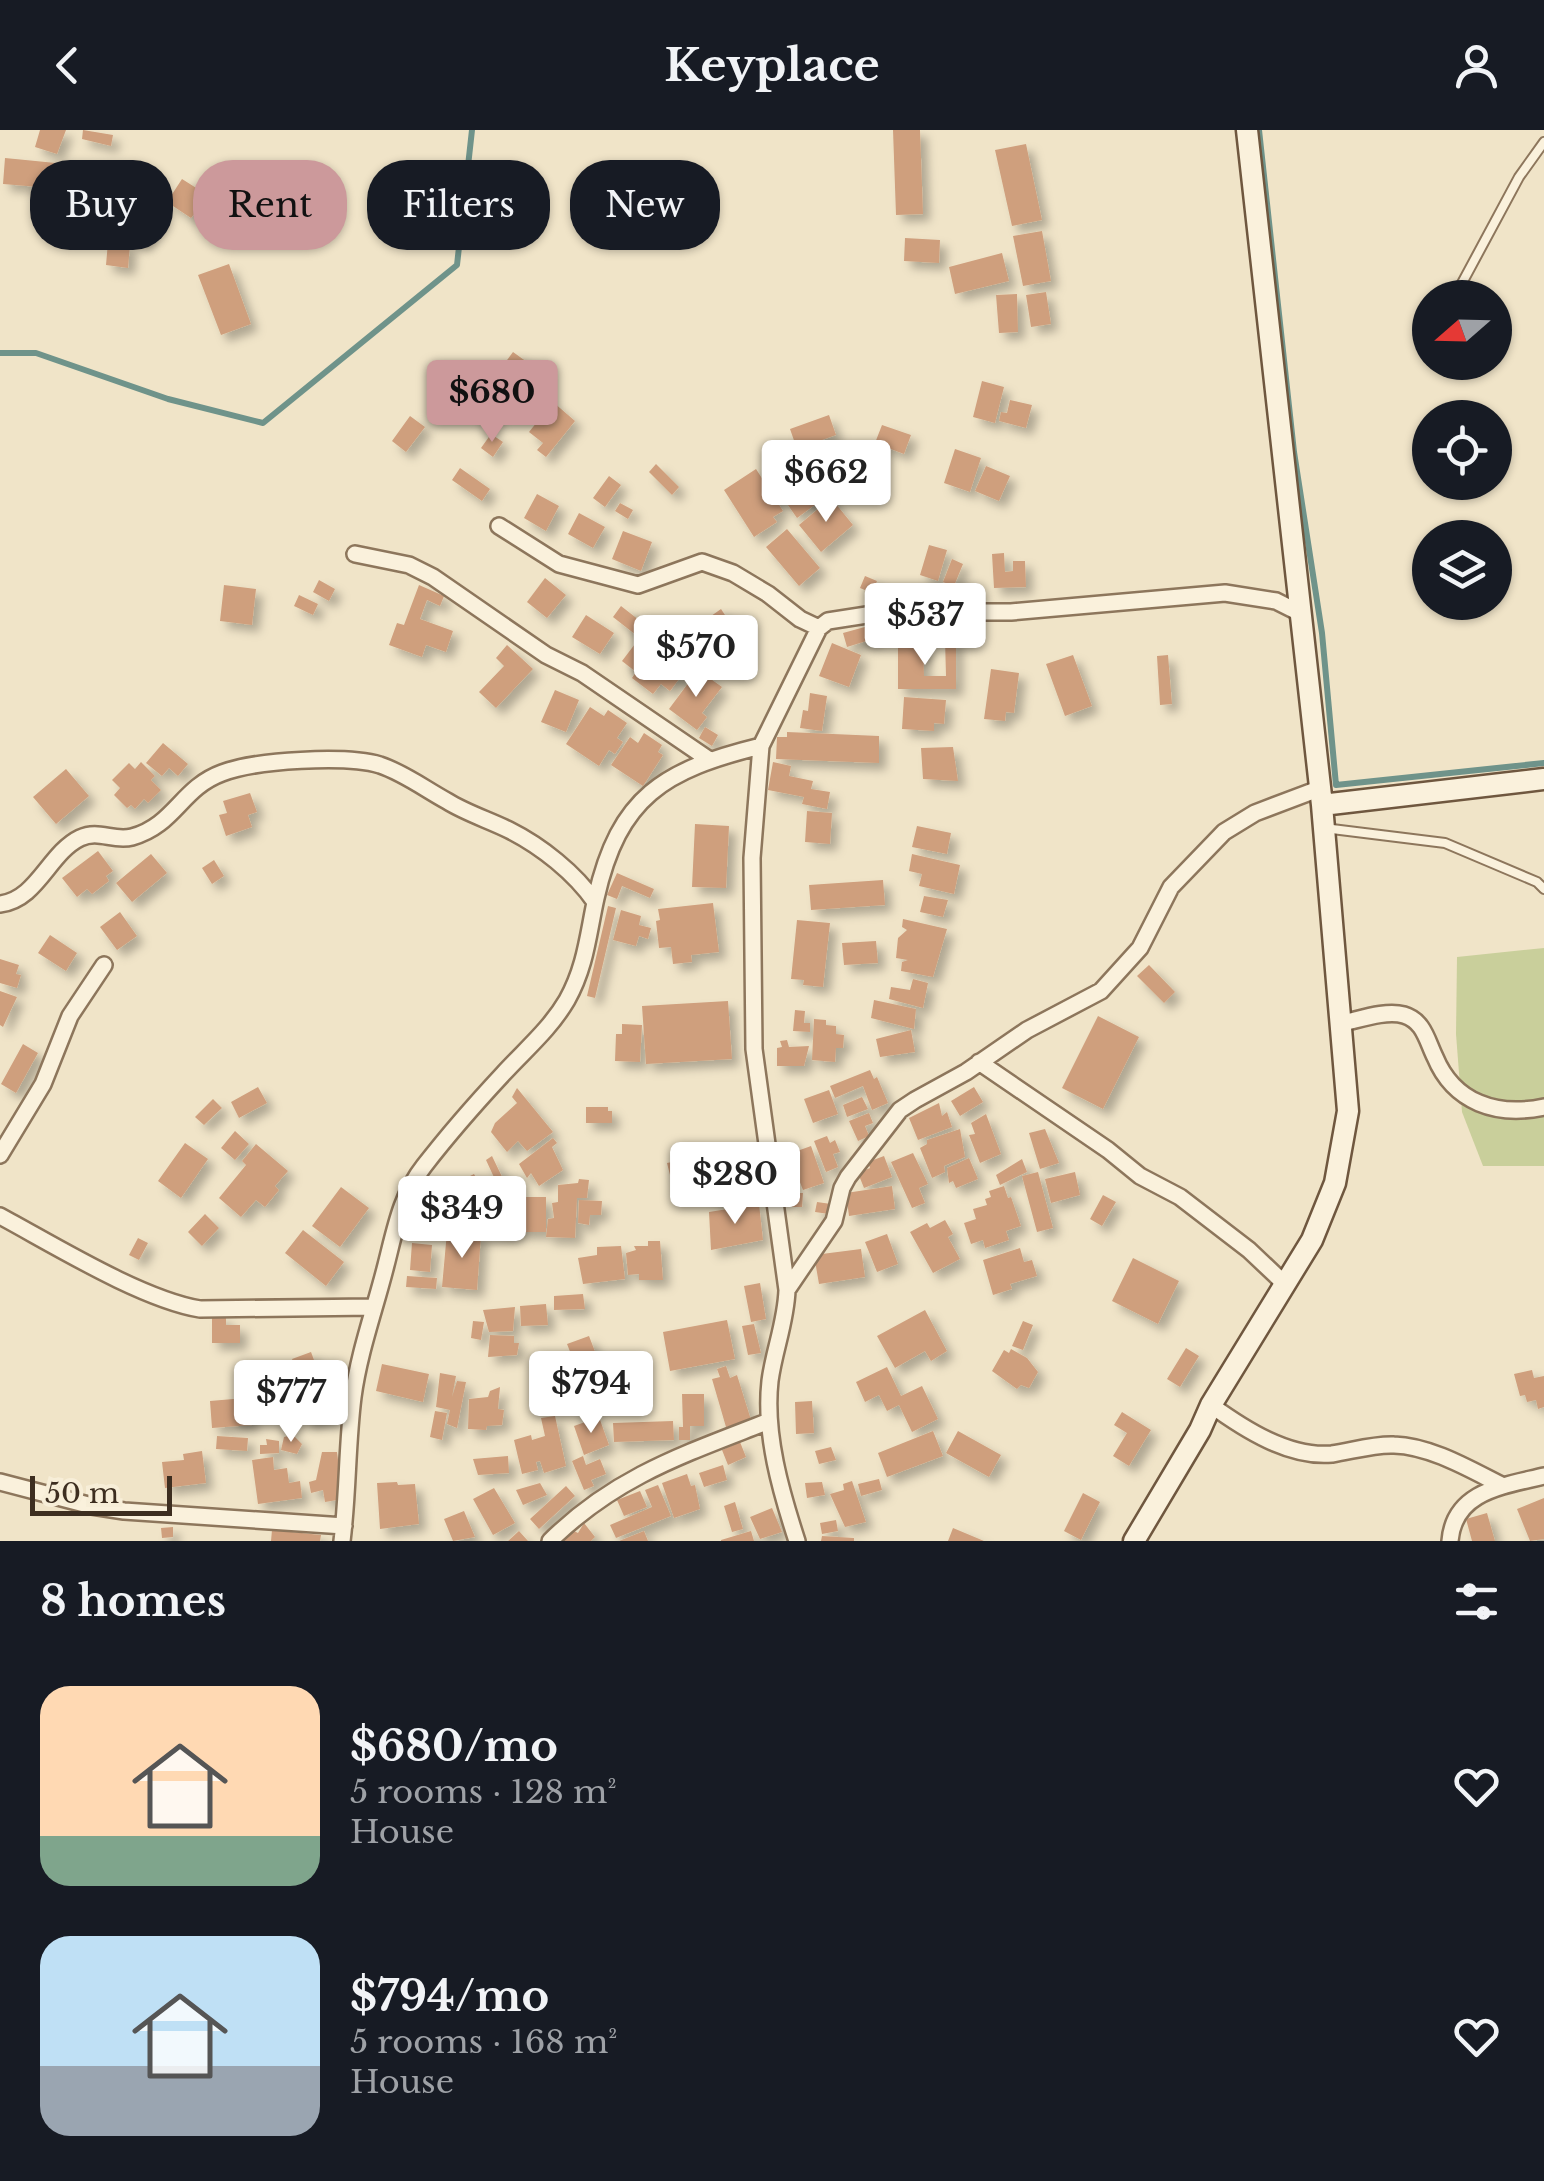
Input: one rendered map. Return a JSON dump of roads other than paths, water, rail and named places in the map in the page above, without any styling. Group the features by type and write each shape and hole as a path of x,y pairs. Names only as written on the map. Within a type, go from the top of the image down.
{"street":[{"path":"1134,1541 1312,1240 1335,1183 1348,1111 1322,797 1247,130"},
{"path":"499,526 558,564 638,585 702,562 733,573 819,628"},
{"path":"356,554 409,565 433,577 708,759"},
{"path":"797,1541 769,1421 770,1384 786,1315 787,1290 754,1049 752,858 761,746 819,628 828,621 886,612 1011,612 1225,593 1276,601 1300,614"},
{"path":"0,1482 124,1511 343,1534 354,1396 373,1308 405,1197 422,1168 502,1075 552,1025 570,995 590,942 608,855 625,820 644,796 683,770 708,759 761,746"},
{"path":"0,904 10,903 31,888 78,839 98,832 116,838 131,837 171,817 199,782 227,770 322,758 378,765 511,830 580,880 596,902"},
{"path":"787,1290 834,1221 848,1177 900,1110 1027,1030 1101,991 1140,948 1170,887 1224,832 1255,813 1322,797 1544,779"},
{"path":"0,1155 43,1084 70,1016 104,966"},
{"path":"1343,1023 1392,1014 1407,1016 1419,1024 1444,1076 1463,1097 1505,1110 1544,1107"},
{"path":"979,1062 1140,1176 1180,1197 1249,1250 1286,1285"},
{"path":"0,1216 178,1306 373,1308"},
{"path":"1211,1405 1245,1429 1280,1444 1329,1454 1396,1444 1458,1463 1503,1486"},
{"path":"550,1541 618,1486 645,1471 769,1421"},
{"path":"1450,1541 1452,1523 1462,1507 1503,1486 1544,1476"}],"lane":[{"path":"1464,280 1518,177 1544,142"},
{"path":"1324,828 1446,843 1537,882 1544,889"}],"waterway":[{"path":"0,353 36,353 168,399 263,423 457,265 472,130"},
{"path":"1259,130 1294,452 1322,633 1336,785 1544,763"}]}
